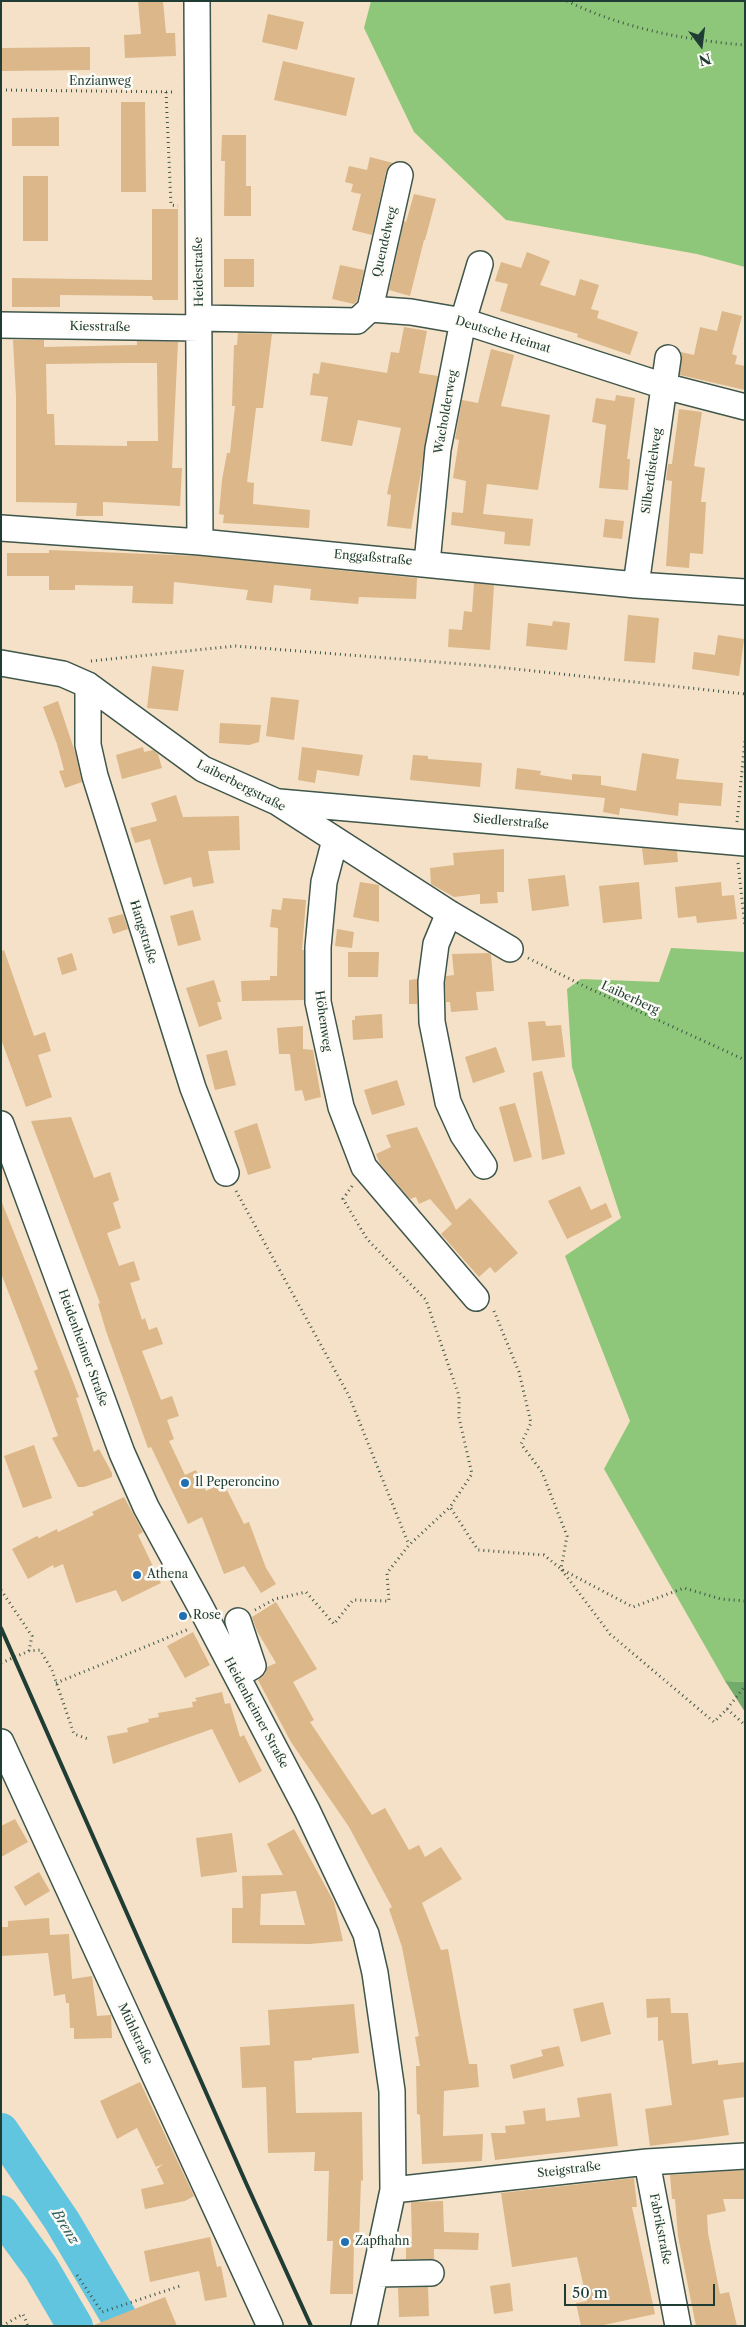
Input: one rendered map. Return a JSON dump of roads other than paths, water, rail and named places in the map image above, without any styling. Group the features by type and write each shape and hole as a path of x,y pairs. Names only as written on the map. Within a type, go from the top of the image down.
{"street":[{"name":"Heidestraße","path":"197,1 200,542"},
{"name":"Quendelweg","path":"370,309 400,175"},
{"name":"Wacholderweg","path":"427,563 438,449 463,322 480,264"},
{"name":"Deutsche Heimat","path":"370,309 411,312 463,322 664,386 745,407"},
{"path":"199,323 357,321 370,309"},
{"name":"Kiesstraße","path":"1,325 199,323"},
{"name":"Silberdistelweg","path":"636,585 668,358"},
{"name":"Enggaßstraße","path":"1,528 200,542 636,585 745,592"},
{"name":"Laiberbergstraße","path":"1,663 63,674 88,685 203,769 277,802 449,913 510,949"},
{"name":"Hangstraße","path":"88,685 88,745 94,776 193,1088 226,1173"},
{"name":"Siedlerstraße","path":"277,802 740,843"},
{"name":"Höhenweg","path":"335,840 323,892 318,947 318,1002 341,1107 364,1167 476,1298"},
{"path":"449,913 436,944 431,982 432,1022 448,1102 463,1135 484,1166"},
{"name":"Heidenheimer Straße","path":"1,1124 122,1453 146,1507 307,1810 366,1934 375,1973 392,2091 394,2190 364,2326"},
{"path":"236,1675 254,1666 238,1620"},
{"name":"Mühlstraße","path":"1,1742 270,2326"},
{"name":"Steigstraße","path":"394,2190 647,2162 745,2156"},
{"name":"Fabrikstraße","path":"647,2162 678,2326"},
{"path":"376,2274 431,2274"}],"waterway":[{"name":"Brenz","path":"1,2131 62,2221 124,2326"},
{"name":"Brenz","path":"1,2213 41,2268 75,2326"}],"railway":[{"path":"1,1628 311,2326"}],"place":[{"name":"Il Peperoncino","path":"185,1483"},
{"name":"Athena","path":"137,1575"},
{"name":"Rose","path":"183,1616"},
{"name":"Zapfhahn","path":"345,2242"}]}
